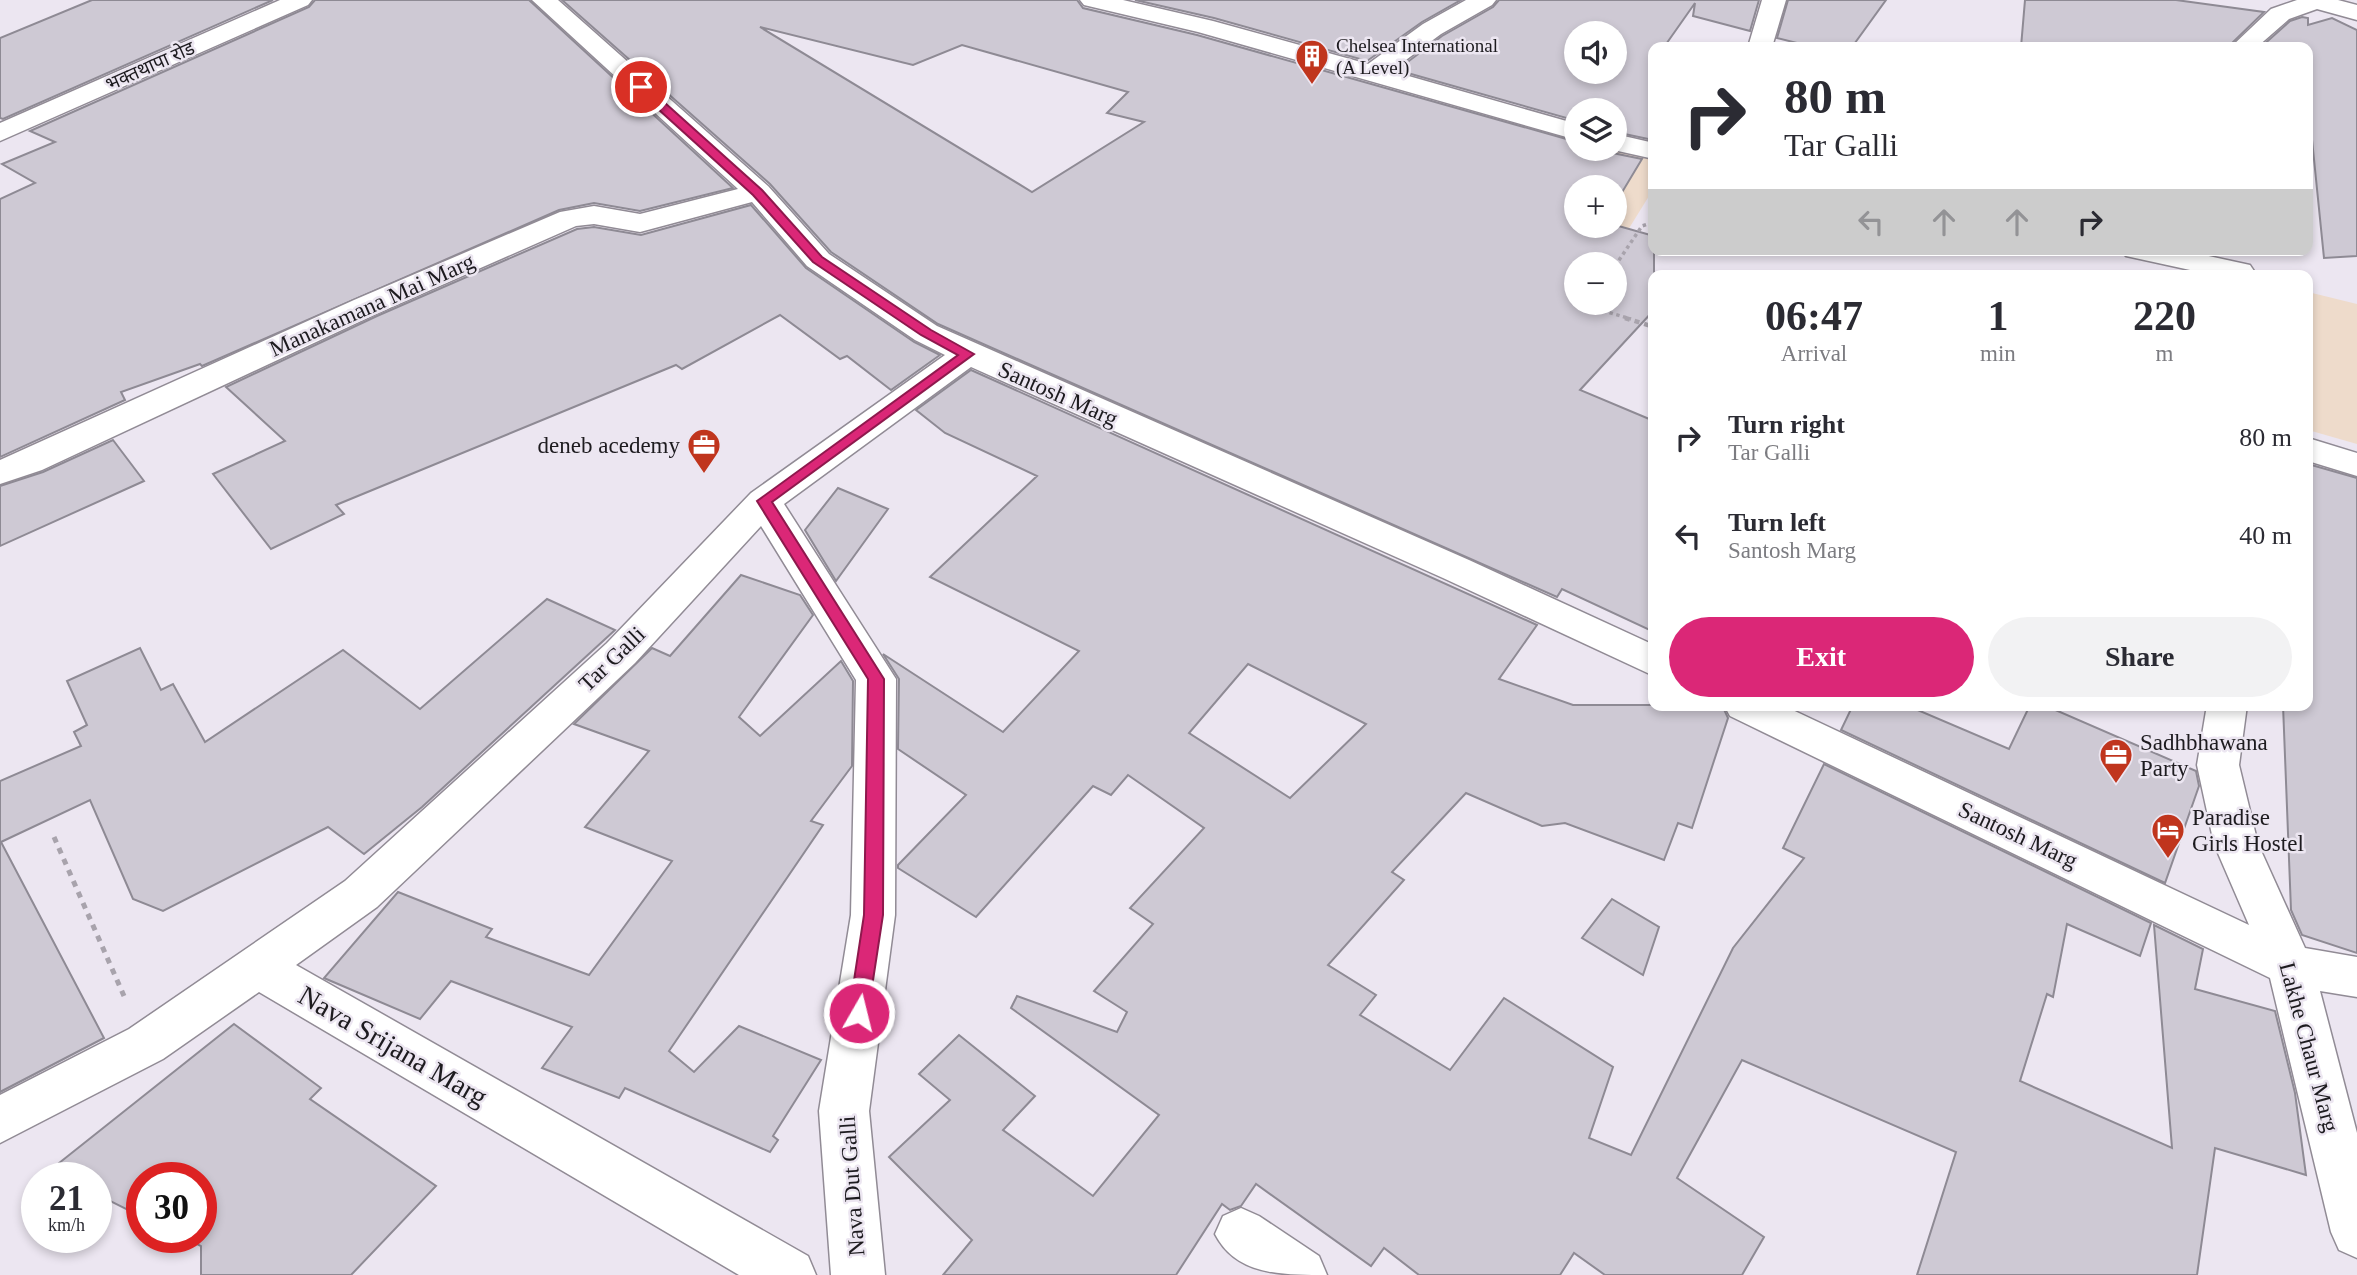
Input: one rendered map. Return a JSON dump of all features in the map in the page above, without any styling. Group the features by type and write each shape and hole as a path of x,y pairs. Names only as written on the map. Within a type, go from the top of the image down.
{"street":[{"name":"भक्तथापा रोड","path":"0,133 300,0"},
{"name":"Santosh Marg","path":"544,0 758,192 817,260 926,332 968,354 1456,569 1648,659"},
{"path":"1092,0 1204,26 1564,128"},
{"path":"1371,74 1432,29 1484,0"},
{"path":"2249,42 2280,14 2315,0 2357,13"},
{"path":"1762,42 1774,1"},
{"path":"1627,145 1648,150"},
{"name":"Manakamana Mai Marg","path":"0,473 43,457 365,307 570,218 594,215 640,223 758,192"},
{"path":"2175,256 2234,265"},
{"name":"Tar Galli","path":"257,967 361,894 621,653 764,501 968,354"},
{"path":"2313,452 2357,465"},
{"name":"Nava Dut Galli","path":"764,501 876,679 873,915 844,1111 858,1275"},
{"name":"Santosh Marg","path":"1757,711 2290,966 2357,977"},
{"name":"Lakhe Chaur Marg","path":"2226,711 2218,765 2236,844 2290,966 2357,1232"},
{"path":"0,1119 146,1044 257,967"},
{"name":"Nava Srijana Marg","path":"257,967 789,1275"},
{"path":"1241,1234 1300,1275"}],"path":[{"path":"1625,252 1643,226 1648,224"},
{"path":"1616,315 1648,325"},
{"path":"54,837 146,1044"}],"shaded area":[{"path":"1562,137 1564,161 1627,161 1627,153 1648,158 1648,198 1627,232 1627,175 1564,175 1564,226 1514,216"},
{"path":"2313,293 2357,304 2357,444 2313,431"}],"building":[{"path":"92,0 273,0 3,119 0,118 0,38"},
{"path":"315,0 529,0 733,188 640,211 594,203 559,210 202,366 200,364 121,392 125,400 0,457 0,199 35,183 2,164 55,142 30,131 309,7"},
{"path":"562,0 1077,0 1083,8 1197,35 1564,138 1564,161 1627,161 1627,156 1642,159 1627,184 1627,175 1564,175 1564,238 1627,238 1627,228 1648,234 1648,256 1654,256 1654,270 1648,270 1648,316 1580,390 1648,418 1648,629 1562,589 1557,597 938,324 831,252 770,184","holes":["760,27 913,65 962,45 1128,92 1107,113 1144,122 1032,192"]},
{"path":"1135,0 1461,0 1422,22 1367,61 1214,18"},
{"path":"1499,0 1759,0 1750,31 1693,16 1695,3 1668,42 1648,42 1648,139 1627,135 1627,98 1564,98 1564,117 1397,70 1442,36 1493,7"},
{"path":"1788,0 1886,0 1856,42 1793,42 1777,38"},
{"path":"2025,0 2176,0 2264,12 2233,42 2021,42"},
{"path":"2308,18 2308,25 2332,18 2357,30 2357,256 2324,258 2313,149 2313,42 2267,42 2290,21"},
{"path":"751,205 806,268 914,342 940,355 891,390 847,356 840,359 780,315 682,369 676,365 336,505 344,514 271,549 213,474 285,441 226,387 377,316 577,229 594,227 641,235"},
{"path":"971,370 1537,625 1499,679 1573,705 1648,705 1648,711 1725,711 1728,718 1692,828 1678,823 1664,860 1565,823 1542,826 1466,793 1392,872 1404,880 1328,965 1376,995 1360,1015 1450,1070 1504,998 1613,1067 1589,1138 1631,1155 1733,948 1804,858 1783,848 1824,764 2151,923 2140,956 2067,924 2053,997 2047,994 2020,1081 2172,1148 2154,925 2203,949 2195,989 2275,1011 2295,1093 2306,1175 2215,1148 2197,1275 1917,1275 1956,1152 1742,1060 1677,1178 1764,1237 1742,1275 1605,1275 1574,1253 1560,1275 1419,1275 1384,1248 1371,1266 1256,1184 1241,1206 1230,1210 1222,1204 1176,1275 943,1275 972,1240 889,1157 950,1100 919,1074 959,1035 1035,1096 1003,1130 1093,1196 1159,1115 1011,1008 1017,996 1117,1032 1127,1012 1094,991 1153,924 1130,908 1204,828 1128,775 1111,795 1093,786 976,917 898,868 966,795 898,749 899,679 883,654 1003,732 1079,651 930,577 1037,476 945,433 916,410","holes":["1248,664 1366,724 1290,798 1189,733"]},
{"path":"113,440 144,481 0,546 0,486 43,472"},
{"path":"2313,465 2357,478 2357,953 2302,935 2291,910 2283,711 2313,711"},
{"path":"838,488 888,509 836,581 805,530"},
{"path":"741,575 800,595 813,615 739,717 760,736 841,661 853,681 852,766 811,821 823,825 669,1051 694,1072 739,1026 821,1060 773,1136 778,1140 770,1152 625,1088 619,1098 542,1068 572,1027 451,981 420,1019 324,978 398,892 492,929 486,937 589,975 672,861 585,827 649,751 574,724 652,648 670,656"},
{"path":"547,599 615,630 422,807 364,854 328,827 163,911 133,899 90,800 1,842 104,1038 0,1092 0,781 81,746 74,732 87,725 67,681 140,648 161,690 173,684 205,742 343,650 420,709"},
{"path":"1850,711 1920,711 2009,749 2027,711 2058,711 2196,771 2199,786 2165,883 1841,730"},
{"path":"1612,899 1659,927 1643,975 1582,938"},
{"path":"234,1024 321,1088 310,1099 436,1186 351,1275 201,1275 201,1253 217,1253 217,1162 126,1162 126,1209 112,1202 112,1162 60,1162"}],"place":[{"name":"Chelsea International (A Level)","path":"1312,86"},
{"name":"deneb acedemy","path":"704,475"},
{"name":"Sadhbhawana Party","path":"2116,785"},
{"name":"Paradise Girls Hostel","path":"2168,860"}],"route":[{"path":"641,87 758,192 817,260 926,332 968,354 764,501 834,607 876,679 873,915 859,1013"}]}
